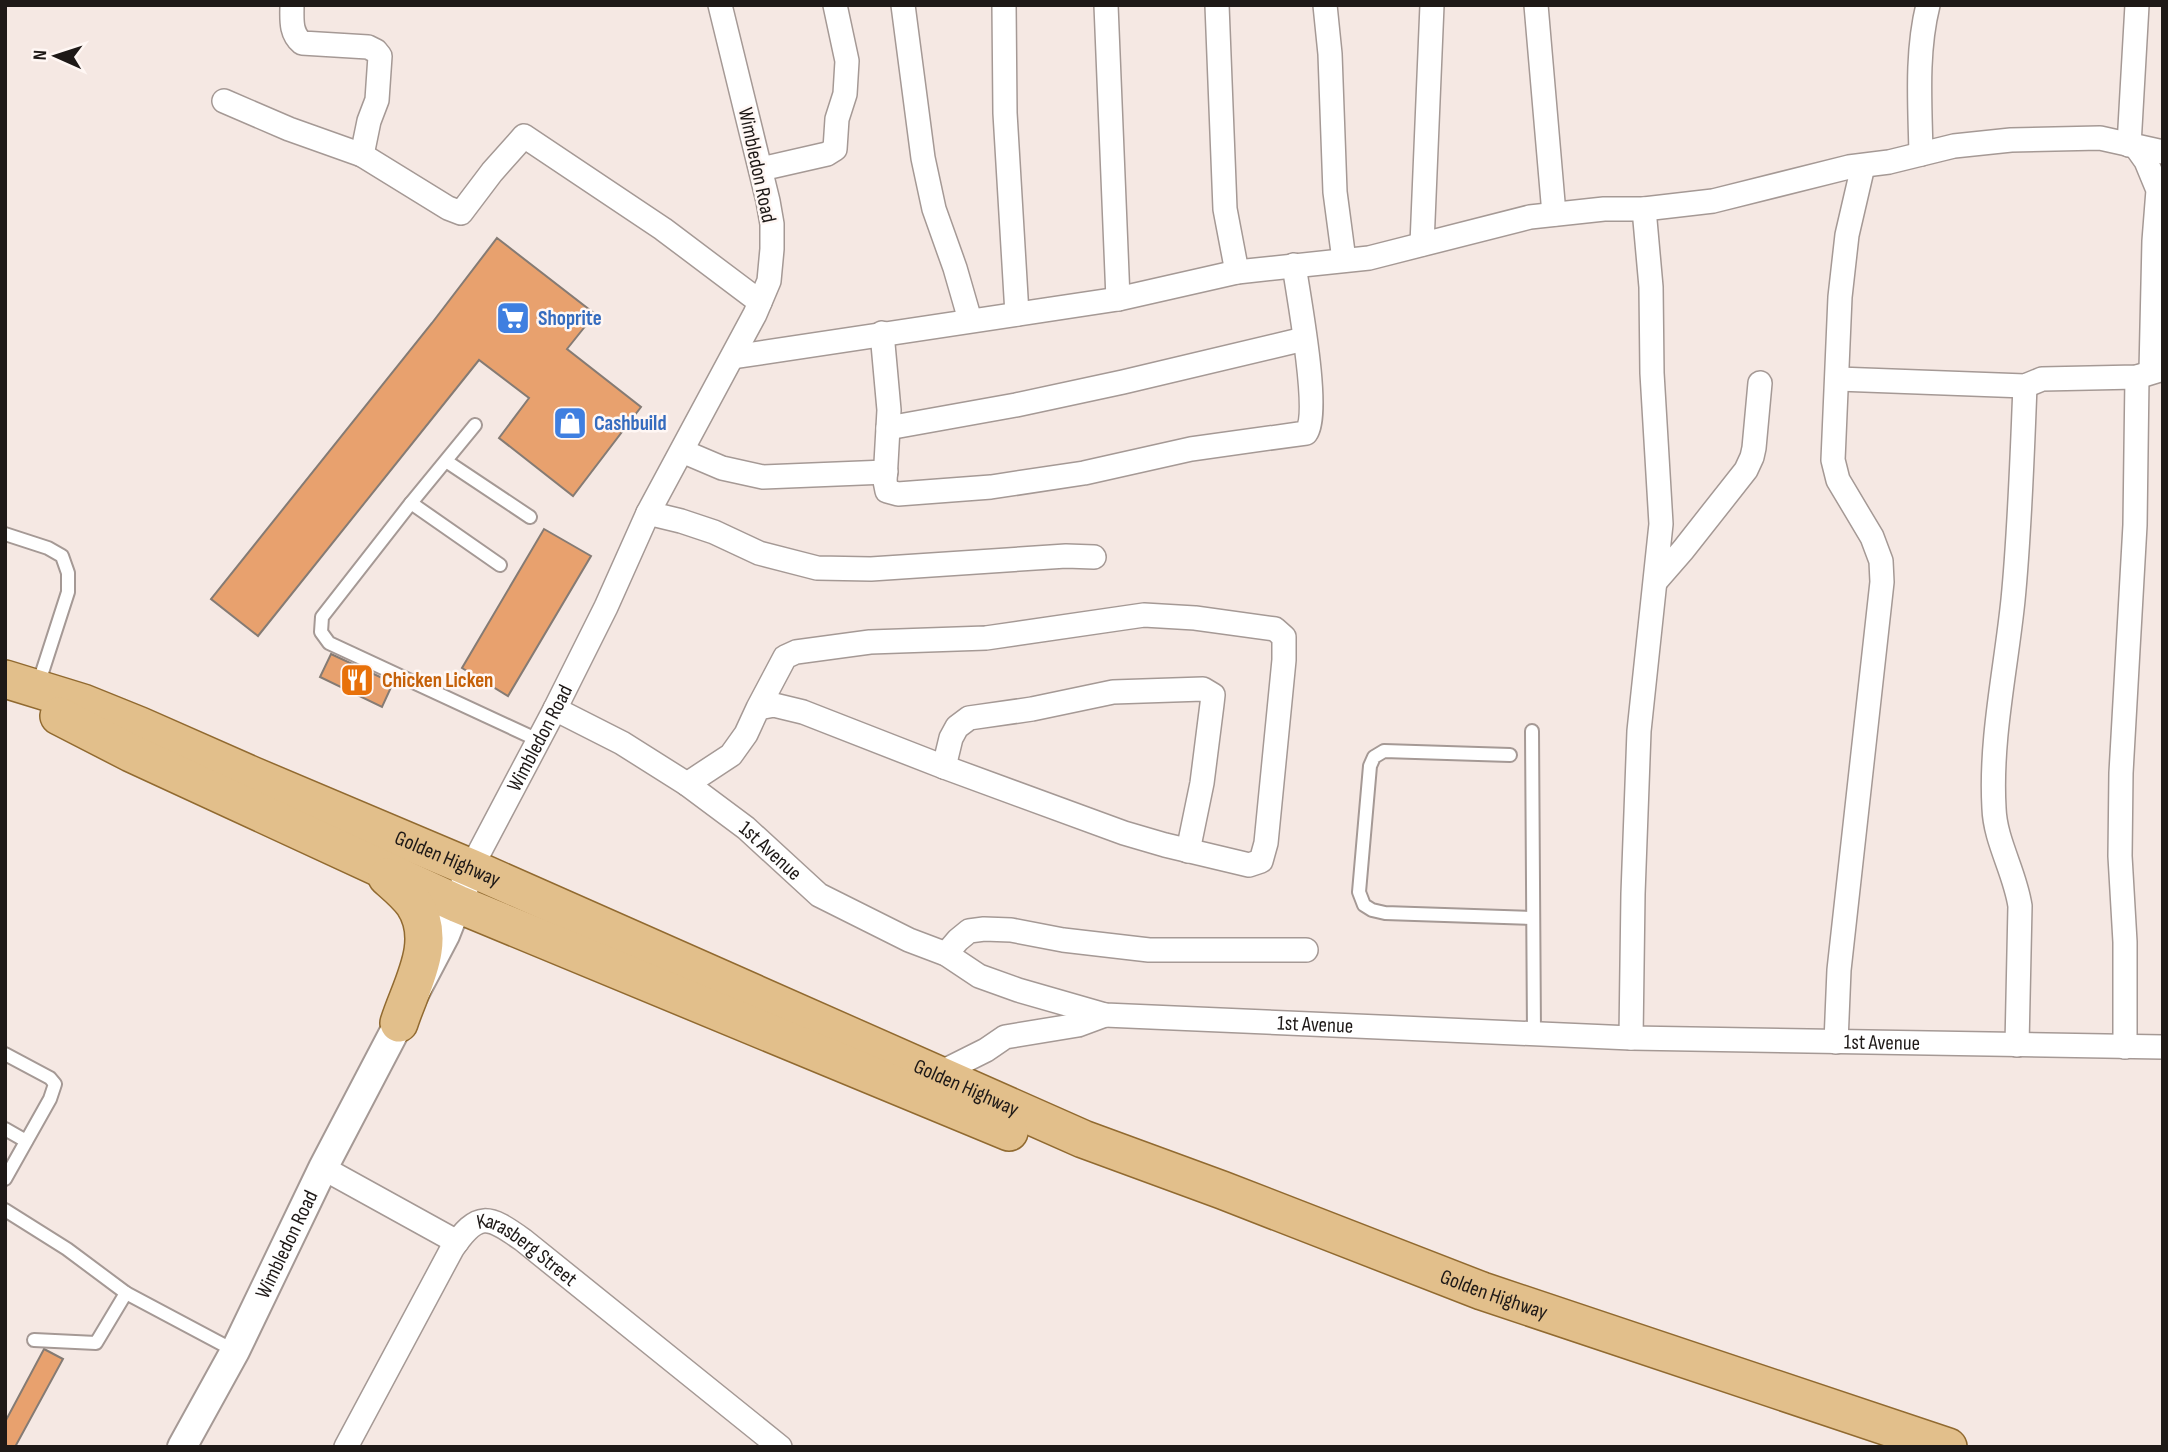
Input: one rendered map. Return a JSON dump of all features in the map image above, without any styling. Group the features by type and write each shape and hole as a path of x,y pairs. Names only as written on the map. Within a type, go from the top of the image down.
{"main road":[{"name":"Golden Highway","path":"16,685 131,753 458,904 591,957 710,1010 921,1097 1210,1213 1475,1312 1878,1447"},
{"name":"Golden Highway","path":"16,685 83,703 129,721 471,868 1083,1139 1482,1291 1948,1447"},
{"path":"373,864 414,905 426,937 423,956 399,1023"}],"street":[{"path":"292,5 292,26 295,37 302,43 368,47 380,56 377,100 369,121 362,155"},
{"name":"Wimbledon Road","path":"182,1447 235,1351 323,1168 445,935 471,868 555,709 606,607 648,513 733,356 769,281 772,224 720,5"},
{"path":"761,169 827,154 835,149 837,119 845,94 847,61 835,5"},
{"path":"903,5 928,184 971,320"},
{"path":"1004,5 1005,113 1017,314"},
{"path":"1106,5 1118,299"},
{"path":"1217,5 1225,209 1237,272"},
{"path":"1325,5 1330,54 1335,192 1344,260"},
{"path":"1422,244 1432,5"},
{"path":"1536,5 1554,214"},
{"path":"1921,154 1922,48 1928,5"},
{"path":"2125,1047 2125,942 2120,856 2121,773 2135,525 2150,373 2158,190 2147,161 2132,146 2137,5"},
{"path":"224,101 289,129 362,155 448,208 461,213 524,136 663,229 760,302"},
{"path":"733,356 1118,299 1237,272 1369,258 1530,217 1713,201 1954,146 2011,140 2099,138 2163,152"},
{"path":"1836,1042 1839,970 1882,582 1881,561 1872,537 1834,472 1833,460 1840,297 1847,235 1863,166"},
{"path":"1631,1038 1639,731 1661,524 1651,373 1651,287 1644,209"},
{"path":"882,333 889,410 887,491 898,494 991,487 1084,473 1191,449 1306,433 1311,407 1294,265"},
{"path":"888,428 1110,385 1304,339"},
{"path":"1838,379 2025,386 2042,379 2150,373"},
{"path":"1656,581 1745,470 1752,457 1760,383"},
{"path":"2017,1045 2020,906 2017,888 1997,828 1994,779 2000,699 2014,588 2025,386"},
{"path":"682,451 722,468 763,477 886,472"},
{"path":"648,513 714,532 760,553 817,568 871,569 1066,556 1094,557"},
{"path":"687,784 732,755 746,734 758,708 785,657 807,649 870,642 986,638 1144,615 1195,618 1279,631 1284,637 1266,843 1261,861 1244,865 1124,833 803,712 774,705 758,708"},
{"path":"944,767 951,738 957,727 969,718 1032,709 1113,692 1203,689 1213,695 1202,783 1188,851"},
{"name":"1st Avenue","path":"555,709 622,743 687,784 746,828 819,895 909,940 946,954 979,976 1105,1015 1631,1038 2163,1047"},
{"path":"946,954 969,932 984,929 1011,930 1063,940 1149,950 1306,950"},
{"path":"938,1074 986,1050 1005,1037 1078,1025 1105,1015"},
{"path":"323,1168 457,1242"},
{"name":"Karasberg Street","path":"346,1447 457,1242 464,1231 477,1222 487,1220 501,1225 523,1240 780,1447"}],"lane":[{"path":"475,425 322,617 321,632 329,643 538,740"},
{"path":"446,461 530,517"},
{"path":"411,503 500,565"},
{"path":"5,534 48,548 62,556 68,573 68,592 16,685"},
{"path":"1532,731 1534,1034"},
{"path":"1510,755 1384,751 1374,757 1370,766 1359,892 1364,905 1371,910 1385,913 1533,918"},
{"path":"5,1054 51,1078 55,1084 50,1099 5,1180"},
{"path":"5,1129 26,1141"},
{"path":"5,1210 67,1248 126,1293 235,1351"},
{"path":"34,1340 96,1343 126,1293"}],"building":[{"path":"497,238 595,314 567,349 641,407 573,496 499,438 529,398 479,360 258,636 211,599"},
{"path":"544,529 591,556 508,696 462,668"},
{"name":"Chicken Licken","path":"331,654 393,683 382,707 320,677"},
{"path":"44,1349 63,1359 15,1447 5,1447 5,1422"}],"place":[{"name":"Shoprite","path":"513,318"},
{"name":"Cashbuild","path":"570,423"},
{"name":"Chicken Licken","path":"357,680"}]}
